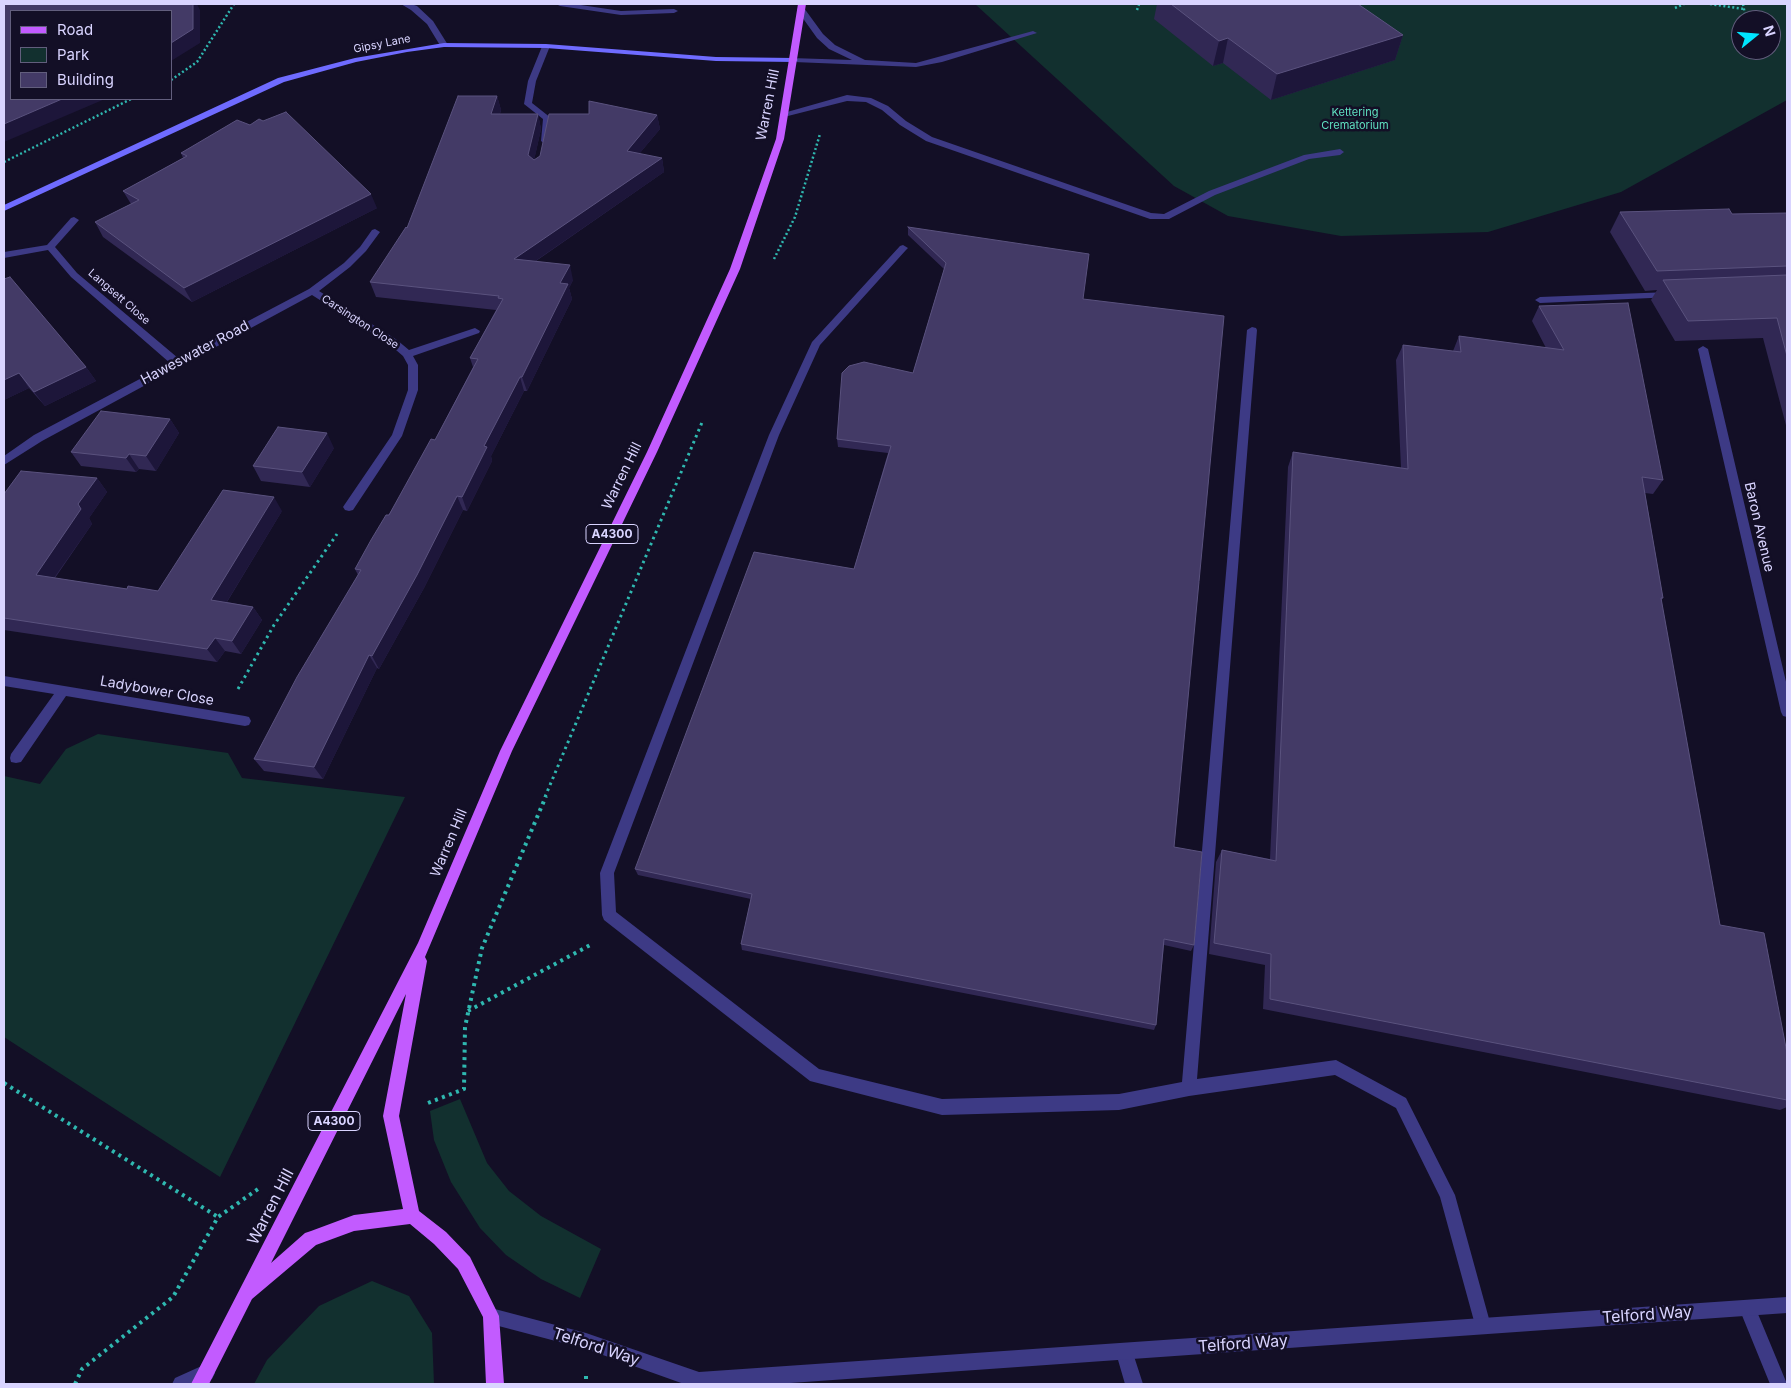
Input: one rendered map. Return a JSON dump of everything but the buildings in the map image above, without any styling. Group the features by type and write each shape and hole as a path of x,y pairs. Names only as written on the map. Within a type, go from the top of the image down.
{"main road":[{"name":"Warren Hill","path":"246,1295 423,947 506,751 652,452 736,268 780,139 801,7"},
{"name":"Gipsy Lane","path":"4,208 281,80 355,60 444,45 546,46 716,59 794,60"},
{"name":"Warren Hill","path":"412,1216 391,1116 423,947"},
{"name":"A4300","path":"203,1379 246,1295 311,1239 354,1223 412,1216"},
{"path":"412,1216 440,1238 464,1263 491,1316 495,1384"}],"street":[{"path":"405,4 414,8 430,23 444,45"},
{"path":"560,4 621,13 674,11"},
{"path":"801,7 832,47 865,64"},
{"path":"794,60 897,66 924,63 1033,33"},
{"path":"542,153 547,136 548,118 528,104 532,82 546,46"},
{"path":"784,114 847,98 868,100 886,108 903,123 928,139 1150,216 1166,217 1212,193 1307,157 1340,152"},
{"path":"4,255 50,247 74,220"},
{"name":"Haweswater Road","path":"4,461 38,438 312,291 347,265 363,249 375,232"},
{"name":"Langsett Close","path":"50,247 74,275 177,363"},
{"path":"903,248 816,344 774,435 607,873 609,915 815,1076 942,1107 1120,1102 1189,1088 1336,1067 1401,1103 1447,1195 1483,1326"},
{"name":"Carsington Close","path":"312,291 407,354 413,365 413,390 397,436 349,507"},
{"path":"1540,300 1678,294"},
{"path":"1189,1088 1252,330"},
{"name":"Carsington Close","path":"407,354 475,331"},
{"name":"Baron Avenue","path":"1703,349 1787,712"},
{"name":"Ladybower Close","path":"4,681 245,721"},
{"path":"16,758 64,690"},
{"name":"Telford Way","path":"491,1316 586,1341 696,1383 1787,1305"},
{"path":"1747,1308 1779,1384"},
{"path":"1125,1352 1134,1384"},
{"path":"181,1384 203,1379"}],"path":[{"path":"172,79 197,62 229,9 234,4"},
{"path":"1137,10 1140,4"},
{"path":"1675,8 1684,4"},
{"path":"1710,4 1744,9 1743,4"},
{"path":"4,162 129,100"},
{"path":"771,265 795,217 822,125"},
{"path":"438,1099 464,1089 465,1027 482,948 705,417"},
{"path":"220,718 274,625 343,526 349,507"},
{"path":"468,1011 624,927"},
{"path":"4,1083 218,1216"},
{"path":"74,1384 82,1369 173,1297 218,1216 263,1186"}],"green space":[{"name":"Kettering Crematorium","path":"975,4 1787,4 1787,100 1621,192 1488,232 1341,236 1228,216 1174,186"},
{"path":"98,734 228,753 242,778 405,797 220,1177 4,1037 4,776 40,784 66,749"},
{"path":"460,1099 487,1163 509,1191 541,1216 601,1249 580,1298 541,1279 506,1255 480,1228 451,1182 434,1140 430,1111"},
{"path":"372,1281 409,1296 432,1333 434,1384 254,1384 267,1360 319,1306"}]}
